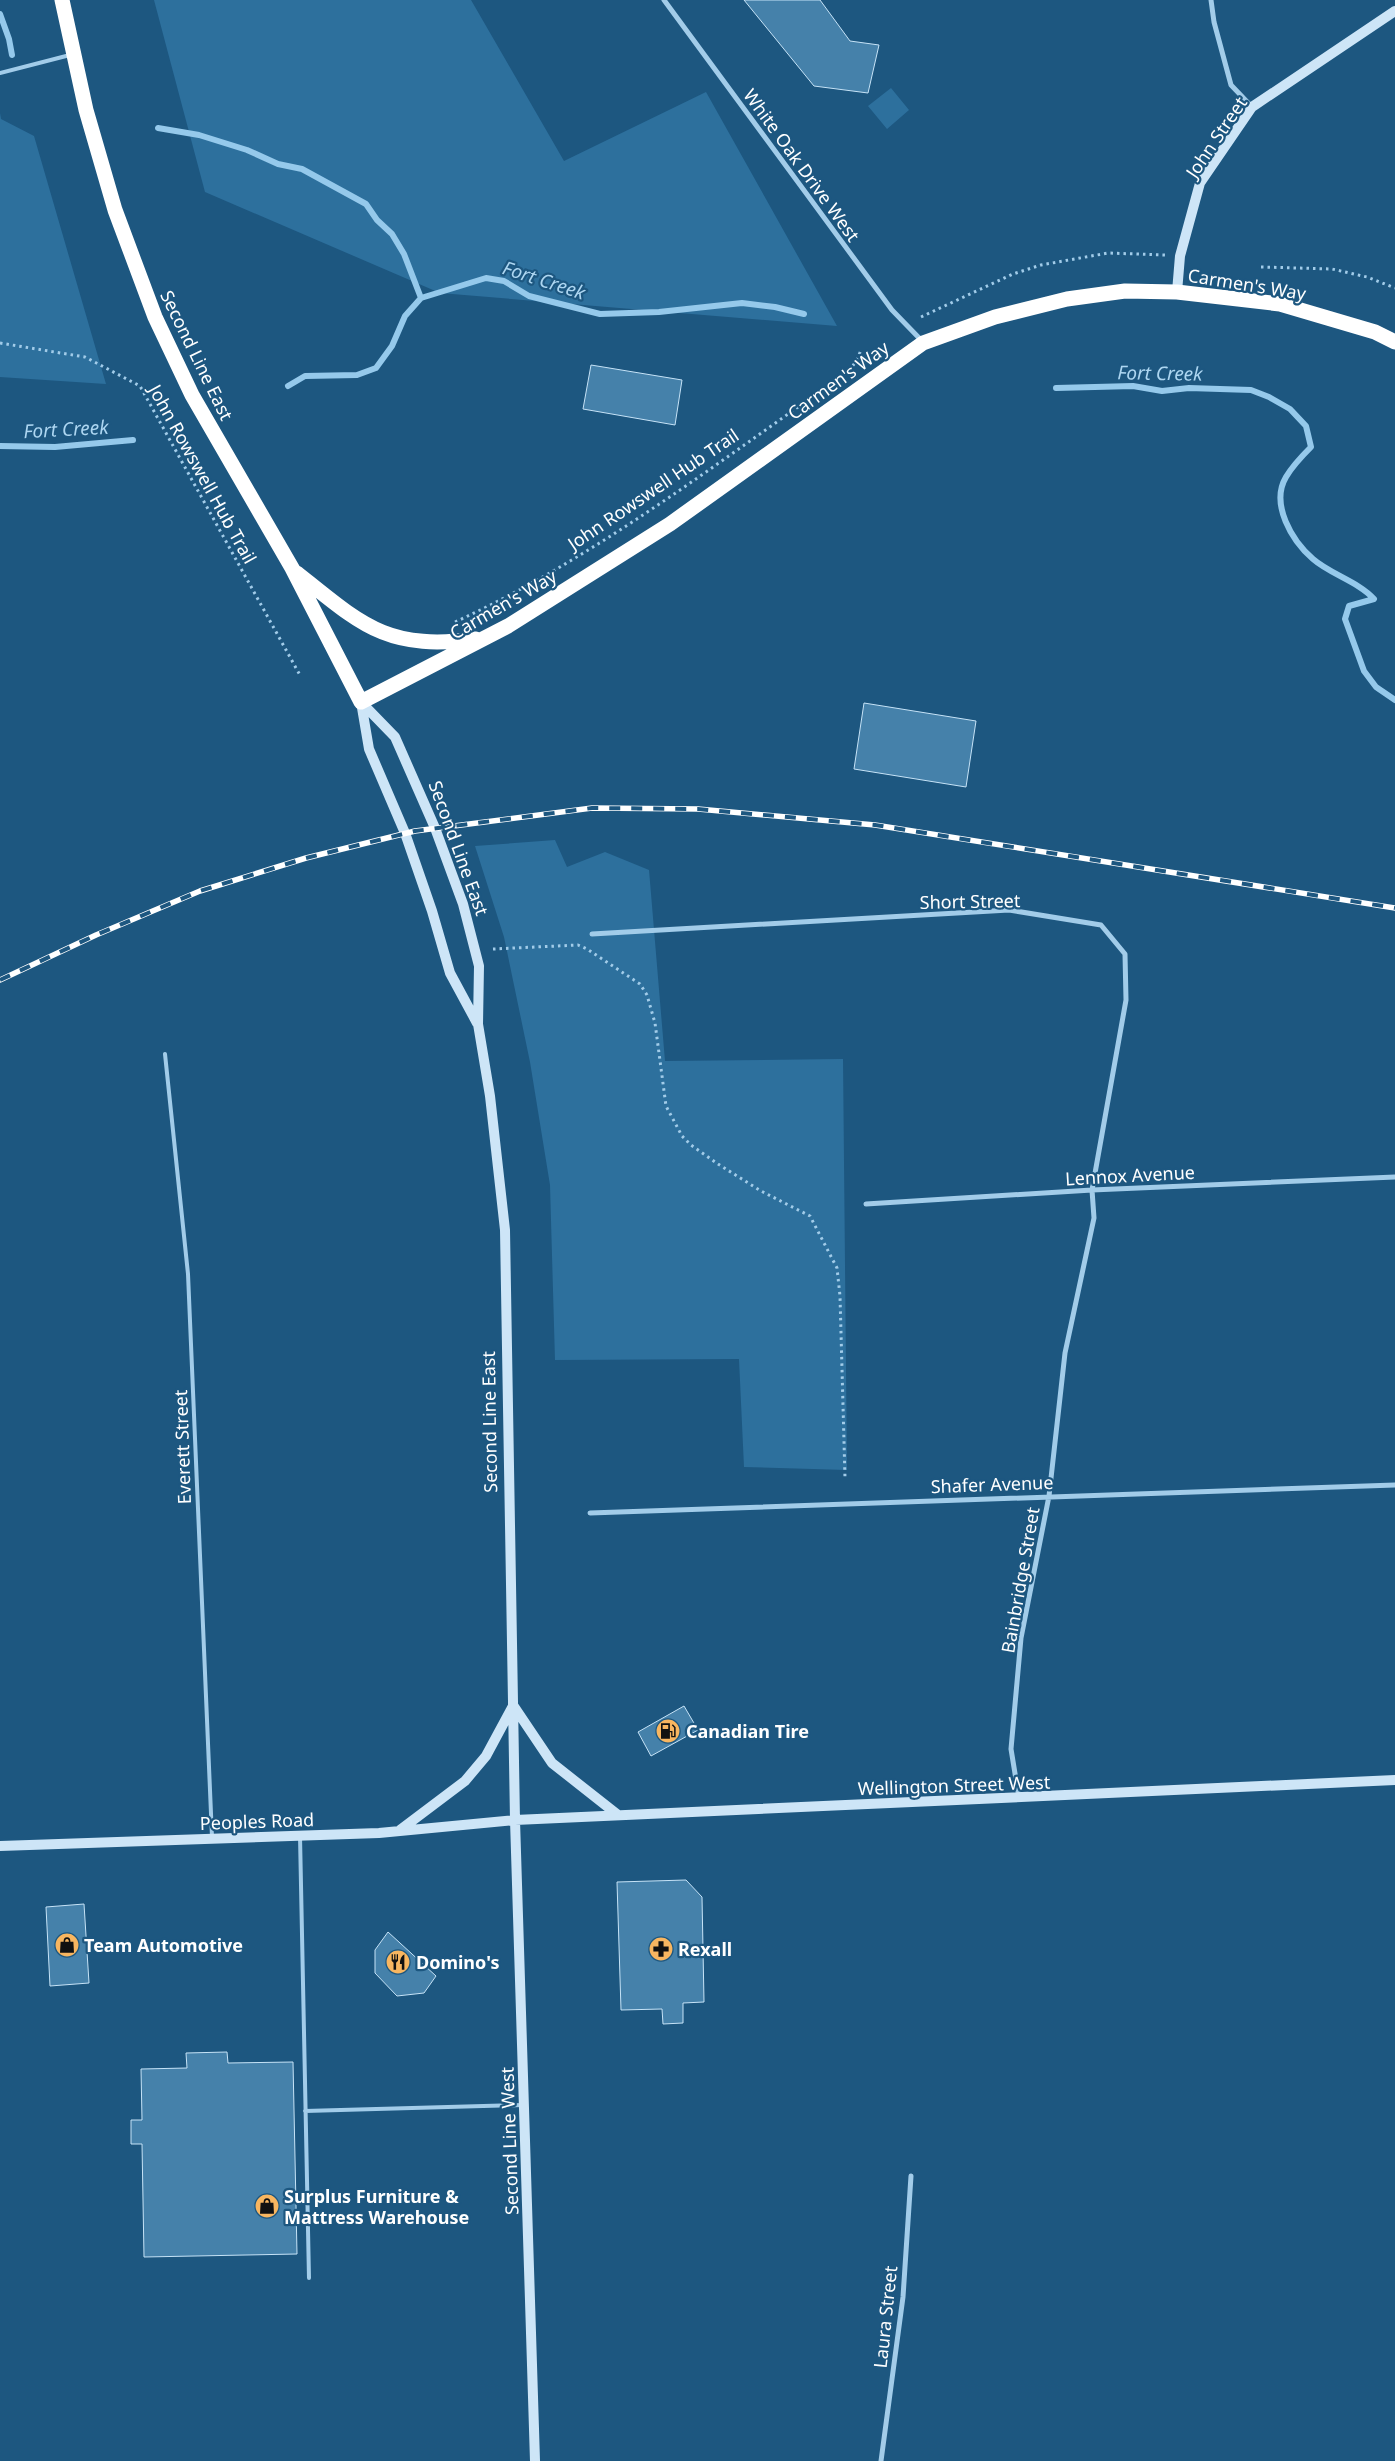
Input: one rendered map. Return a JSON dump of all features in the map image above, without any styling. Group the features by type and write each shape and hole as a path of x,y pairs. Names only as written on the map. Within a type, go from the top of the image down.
{"highway":[{"name":"Second Line East","path":"62,0 72,54 115,210 155,317 192,395 292,568 361,702"},
{"name":"Carmen's Way","path":"361,702 488,637 670,524 923,342 995,316 1067,299 1125,291 1177,292 1280,304 1375,332 1395,342"},
{"path":"292,568 356,620 385,634 416,641 445,643 488,637"}],"main road":[{"name":"John Street","path":"1177,292 1180,256 1200,183 1252,107 1395,11"},
{"name":"Second Line East","path":"361,702 369,749 405,833 432,911 450,973 478,1024"},
{"name":"Second Line East","path":"361,702 395,737 435,828 463,904 479,966 478,1024 490,1096 505,1230 515,1820"},
{"path":"400,1831 465,1782 486,1756 513,1705 552,1763 618,1816"},
{"name":"Wellington Street West","path":"515,1820 1395,1780"},
{"name":"Peoples Road","path":"0,1846 400,1831 515,1820"},
{"name":"Second Line West","path":"515,1820 535,2461"}],"street":[{"name":"White Oak Drive West","path":"664,0 892,310 923,342"},
{"path":"1211,0 1214,22 1231,84 1252,107"},
{"name":"Short Street","path":"592,934 1009,910 1101,925 1124,954 1126,1000 1092,1190"},
{"name":"Lennox Avenue","path":"866,1204 1092,1190 1395,1177"},
{"name":"Bainbridge Street","path":"1019,1798 1012,1749 1021,1638 1049,1496 1065,1353 1094,1218 1092,1190"},
{"name":"Shafer Avenue","path":"590,1513 1395,1485"},
{"name":"Laura Street","path":"881,2461 904,2298 911,2176"}],"lane":[{"path":"0,73 72,54"},
{"name":"Everett Street","path":"165,1054 188,1274 213,1839"},
{"path":"300,1836 309,2278"},
{"path":"306,2111 524,2105"}],"path":[{"path":"921,317 1013,274 1067,259 1108,253 1180,256"},
{"path":"1261,267 1332,269 1366,277 1395,288"},
{"name":"John Rowswell Hub Trail","path":"0,343 85,356 140,386 301,678"},
{"name":"John Rowswell Hub Trail","path":"454,623 495,604 592,549 844,374 856,362 861,350"},
{"path":"493,949 578,945 640,984 647,995 655,1024 666,1106 682,1136 691,1145 718,1164 761,1191 810,1216 837,1268 840,1296 844,1478"}],"shaded area":[{"path":"154,0 471,0 564,161 706,92 837,326 440,293 205,192"},
{"path":"891,88 909,110 887,129 868,106"},
{"path":"0,113 1,119 34,136 106,384 0,377"},
{"path":"555,840 567,867 605,852 649,870 665,1061 843,1059 847,1470 744,1467 739,1359 555,1360 550,1185 530,1062 504,937 475,846"}],"building":[{"path":"744,0 820,0 850,41 879,45 868,93 814,86"},
{"path":"591,365 682,380 675,425 583,409"},
{"path":"864,703 976,721 966,787 854,769"},
{"name":"Canadian Tire","path":"684,1706 698,1730 651,1756 638,1732"},
{"name":"Rexall","path":"686,1880 702,1897 704,2002 683,2003 683,2023 663,2024 662,2009 621,2010 617,1882"},
{"name":"Team Automotive","path":"84,1904 89,1983 50,1986 46,1907"},
{"name":"Domino's","path":"388,1932 436,1976 424,1993 397,1996 375,1973 375,1950"},
{"path":"227,2052 228,2063 293,2062 297,2254 144,2257 142,2144 131,2144 131,2120 142,2120 141,2069 187,2068 186,2053"}],"waterway":[{"path":"0,14 9,39 12,55"},
{"path":"158,128 199,135 247,150 278,164 302,169 366,204 377,220 392,234 404,254 421,298"},
{"name":"Fort Creek","path":"288,386 305,376 357,375 376,368 392,346 405,316 421,298 486,278 504,281 529,296 600,314 659,312 742,303 775,307 804,314"},
{"name":"Fort Creek","path":"1056,388 1133,386 1162,391 1189,388 1251,390 1269,397 1290,409 1306,426 1311,447 1286,477 1282,488 1282,510 1291,532 1313,559 1361,588 1374,599 1349,606 1345,619 1364,671 1376,687 1395,700"},
{"name":"Fort Creek","path":"0,446 55,447 133,440"}],"railway":[{"path":"0,980 96,935 200,891 306,858 415,831 592,808 698,809 875,825 1395,908"}],"place":[{"name":"Canadian Tire","path":"668,1731"},
{"name":"Team Automotive","path":"67,1945"},
{"name":"Rexall","path":"661,1949"},
{"name":"Domino's","path":"398,1962"},
{"name":"Surplus Furniture & Mattress Warehouse","path":"267,2206"}]}
